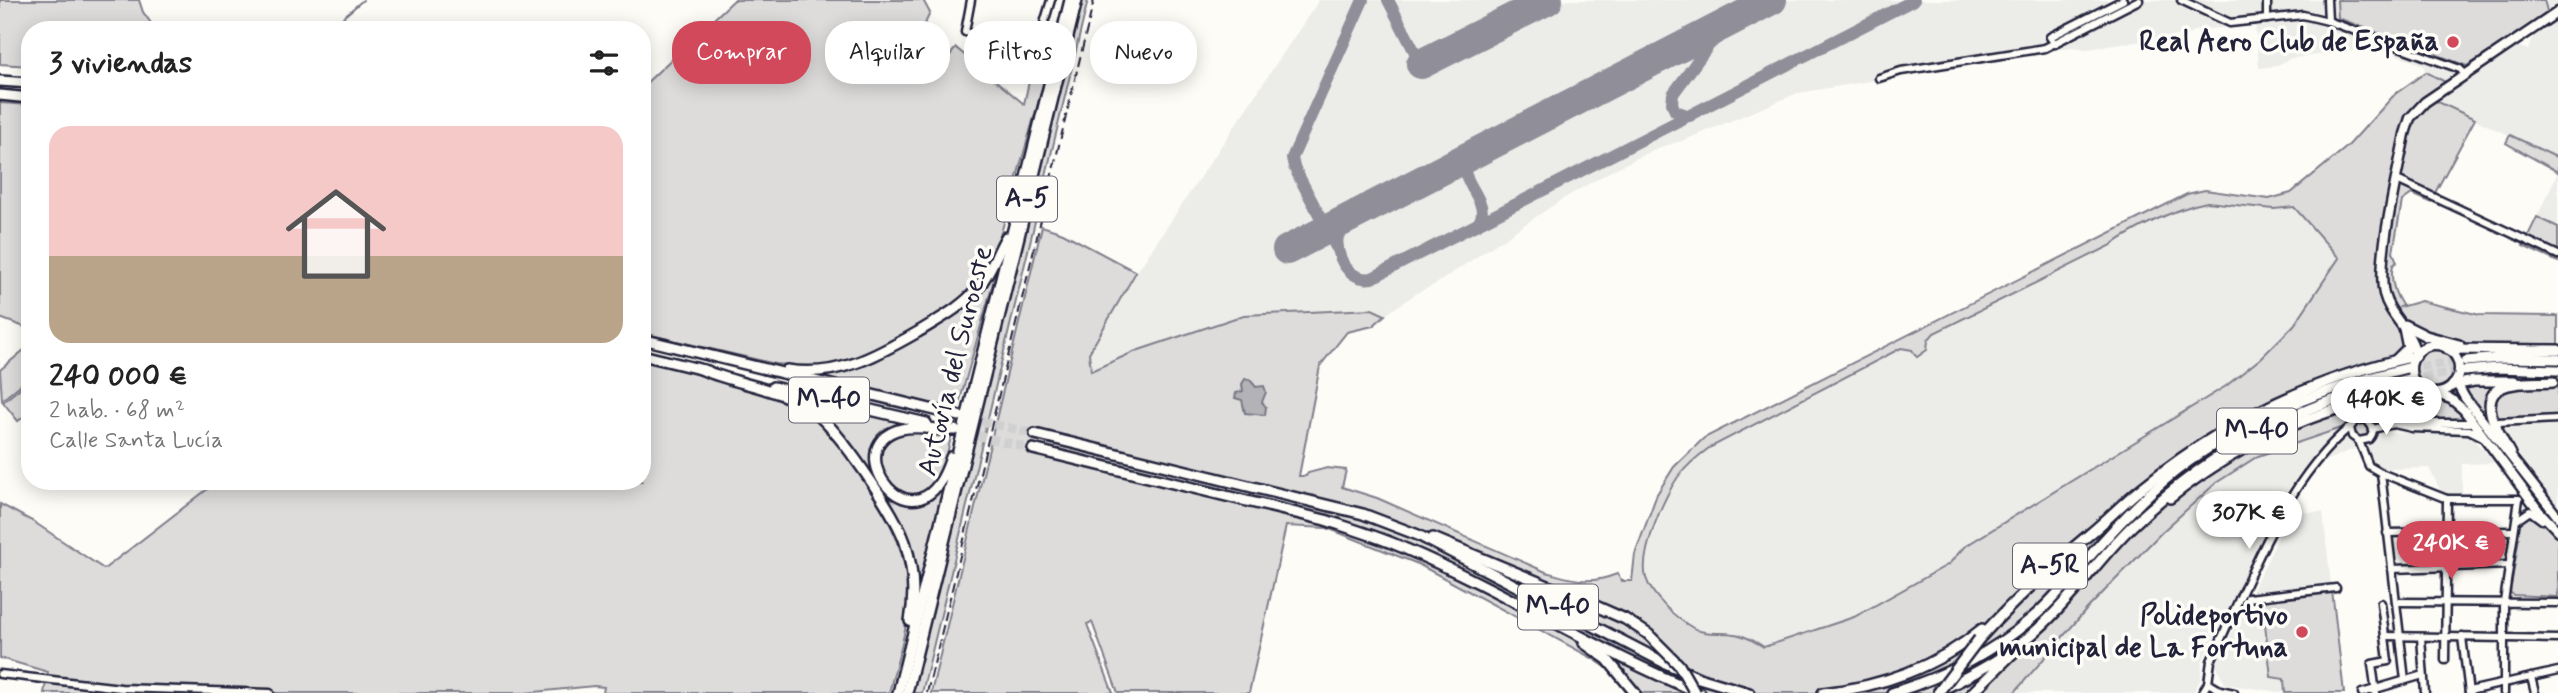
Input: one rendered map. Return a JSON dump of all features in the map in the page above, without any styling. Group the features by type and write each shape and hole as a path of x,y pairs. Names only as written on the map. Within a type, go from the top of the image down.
{"highway":[{"name":"Autovía del Suroeste","path":"898,693 1070,0"},
{"name":"Autovía del Suroeste","path":"907,693 1077,0"},
{"path":"0,81 21,82"},
{"path":"0,95 21,97"},
{"path":"766,368 819,372 836,370 859,363 949,314 990,272 1012,226"},
{"path":"2402,324 2440,340 2478,349"},
{"path":"2395,360 2407,348 2402,324"},
{"name":"M-40","path":"651,341 959,416"},
{"name":"M-40","path":"651,357 955,430 917,427 902,429 889,435 878,448 877,474 884,487 896,495 912,498 926,495 938,486 952,455 980,345 984,341"},
{"path":"2443,347 2558,349"},
{"path":"2091,532 2143,488 2214,436 2309,388 2347,373 2415,356"},
{"path":"2558,359 2500,358 2465,366 2558,370"},
{"name":"M-40","path":"1892,693 1950,673 2014,634 2049,603 2122,520 2175,472 2243,428 2301,400 2351,382 2407,368"},
{"path":"703,370 726,380 789,398 813,412 838,436 897,525 910,563 912,614 900,670 901,679"},
{"name":"M-40","path":"1936,693 1975,673 2023,642 2071,596 2129,528 2181,481 2257,431 2342,397 2409,379"},
{"path":"2455,384 2498,380 2555,382"},
{"path":"2510,454 2490,417 2490,405 2495,394 2515,384 2555,382"},
{"path":"2129,528 2143,521 2216,464 2239,452 2364,401 2398,393 2430,392"},
{"name":"M-40","path":"1035,434 1324,504 1418,535 1665,663 1749,693"},
{"name":"M-40","path":"1032,450 1325,520 1404,548 1658,676 1698,693"},
{"name":"A-5R","path":"1936,693 2011,601 2091,532 2155,483 2175,472"},
{"path":"1418,535 1441,540 1625,619 1648,634 1679,665 1698,693"},
{"path":"1823,693 1852,690 1888,681 1927,664 1970,639 2011,601"},
{"path":"1532,611 1553,627 1607,659 1635,693"},
{"path":"1972,693 2009,659 2023,642"}],"main road":[{"path":"2558,12 2425,102 2410,118 2397,180 2382,281 2385,297 2413,339 2415,356 2412,376 2417,385 2458,404 2550,525 2558,531"},
{"path":"2402,324 2455,355 2459,366 2455,384 2446,390 2430,392"},
{"path":"2415,356 2425,348 2443,347"},
{"path":"2455,384 2542,498 2558,514"}],"street":[{"path":"971,0 965,32 1036,50 1051,0"},
{"path":"2045,48 2048,38 2123,0"},
{"path":"2267,0 2267,19"},
{"path":"2326,0 2328,21"},
{"path":"1879,78 1901,71 2045,48 2141,1"},
{"path":"2183,1 2195,4 2230,23 2303,15 2328,21 2460,69 2465,74"},
{"path":"2048,38 2055,44"},
{"path":"2397,180 2558,255"},
{"path":"2364,401 2361,409 2373,429"},
{"path":"2342,408 2350,412 2355,439 2369,466 2381,473 2447,499 2514,498 2520,502 2504,602 2504,693"},
{"path":"2202,693 2208,683 2211,661 2288,501 2336,439 2352,425 2365,419"},
{"path":"2497,422 2558,419"},
{"path":"2373,429 2394,424 2469,423"},
{"path":"2394,424 2412,428 2469,430 2480,435 2494,450"},
{"path":"2336,439 2369,439 2373,429"},
{"path":"2509,469 2517,488 2514,498"},
{"path":"2381,473 2400,637 2400,693"},
{"path":"2445,660 2447,499"},
{"path":"2516,521 2523,514 2532,511 2550,525"},
{"path":"2387,533 2514,531"},
{"path":"2392,569 2509,565"},
{"path":"2248,598 2336,588"},
{"path":"2396,602 2558,603"},
{"path":"2376,691 2372,664 2388,661 2381,603"},
{"path":"2385,636 2558,639"},
{"path":"2421,637 2425,693"},
{"path":"2462,638 2469,692 2558,671"},
{"path":"0,674 121,688 270,693"},
{"path":"2362,693 2423,675"},
{"path":"2530,677 2535,693"},
{"path":"2208,683 2220,690 2234,693"}],"shaded area":[{"path":"0,0 139,0 150,21 21,21 21,65 0,64"},
{"path":"734,0 923,0 930,13 926,21 825,21 825,84 950,84 950,55 956,48 964,55 964,84 1000,84 1024,104 1028,84 1043,84 995,254 973,288 949,309 868,356 821,368 776,364 651,335 651,78 672,59 672,84 811,84 811,21 712,21"},
{"path":"1081,0 1088,0 1076,50 1076,21"},
{"path":"1319,0 2388,0 2474,73 2484,70 2487,64 2517,46 2528,50 2534,36 2548,28 2543,0 2558,0 2558,158 2435,101 2455,87 2426,72 2423,65 2379,48 2292,58 2275,66 2259,68 2255,24 2192,31 2191,34 2087,49 2073,47 1798,93 1682,141 1660,147 1611,171 1561,200 1385,315 1372,309 1244,315 1136,351 1091,371 1089,353 1114,306"},
{"name":"Real Aero Club de España","path":"2337,0 2544,0 2548,15 2467,66 2338,18"},
{"path":"2426,72 2455,87 2436,101 2475,119 2430,202 2412,194 2402,201 2393,252 2397,262 2393,265 2392,275 2395,291 2402,305 2400,307 2421,301 2480,315 2558,316 2558,347 2506,344 2506,388 2558,387 2558,415 2369,425 2370,433 2361,439 2355,435 2354,426 2258,456 2216,483 2162,532 2087,609 2014,693 1627,693 1610,670 1592,658 1418,564 1327,528 1286,526 1249,693 1118,693 1092,622 1087,624 1113,693 931,693 1042,226 1063,233 1136,272 1089,353 1091,371 1136,351 1244,315 1372,309 1385,315 1373,326 1347,332 1320,366 1299,476 1327,468 1346,470 1342,487 1377,498 1546,572 1582,580 1617,574 1622,581 1632,581 1635,554 1657,494 1674,467 1704,438 2187,194 2205,190 2269,199 2291,193 2348,146 2395,94","holes":["2207,202 2274,209 2294,207 2339,258 2294,325 2261,358 2226,386 1964,547 1949,564 1854,617 1764,647 1739,635 1703,632 1693,628 1679,619 1653,592 1646,578 1646,555 1660,511 1678,477 1709,448 1901,348 1912,350 1917,357 1927,350 1928,340 1934,333 2170,214"]},
{"path":"1060,84 1068,84 922,693 911,693"},
{"path":"0,103 21,104 21,326 0,318"},
{"path":"2510,135 2558,158 2558,172 2506,143"},
{"path":"2558,172 2558,227 2537,217"},
{"path":"2207,202 2295,208 2340,259 2294,325 2261,358 2226,386 1964,547 1949,564 1839,624 1764,647 1732,633 1695,630 1659,599 1650,587 1645,576 1647,550 1669,493 1686,468 1709,448 1901,348 1912,350 1918,356 1927,350 1928,340 1934,333 2110,246 2123,237 2183,209"},
{"path":"2537,217 2558,227 2558,262 2523,246"},
{"path":"1003,247 957,411 811,375 857,368 876,361 963,308"},
{"path":"21,352 21,384 2,400 0,370"},
{"path":"651,363 757,391 814,418 845,452 885,514 901,552 907,578 908,606 902,644 889,693 603,693 604,687 594,686 525,693 44,693 48,672 0,658 0,504 34,522 104,569 206,490 651,490"},
{"path":"1245,379 1250,380 1256,387 1264,386 1266,392 1262,402 1266,407 1265,415 1245,413 1242,400 1235,398 1236,393 1243,391 1242,384"},
{"path":"21,387 21,419 18,421 3,402"},
{"path":"799,400 903,423 887,433 877,445 872,458 872,471 877,484 886,494 899,500 920,501 944,488 920,590 917,586 914,560 863,464"},
{"path":"2531,415 2558,416 2558,512 2502,430 2504,424 2512,419"},
{"path":"2380,423 2378,432 2468,434 2496,463 2462,464 2462,495 2443,495 2429,468 2383,469 2369,459 2363,445 2301,471 2278,505 2202,662 2201,679 2193,693 2014,693 2087,609 2162,532 2216,483 2258,456 2341,428"},
{"path":"905,431 951,438 938,480 928,491 904,493 884,478 879,466 879,454 886,442"},
{"path":"2323,512 2331,585 2250,596 2290,513"},
{"path":"2529,514 2534,515 2558,536 2558,597 2513,595 2510,592 2519,538 2516,536 2518,523"},
{"name":"Polideportivo municipal de La Fortuna","path":"2332,590 2344,693 2285,693 2284,679 2271,677 2262,598"},
{"path":"2262,598 2271,676 2284,679 2285,693 2225,684 2216,665 2248,600"}],"waterway":[{"path":"338,21 363,0"}],"taxiway":[{"path":"1336,247 1294,167 1292,158 1363,0"},
{"path":"1388,0 1421,64"},
{"path":"1347,219 1338,237 1340,258 1352,274 1361,278 1372,278 1914,0"},
{"path":"1690,116 1675,111 1673,94 1709,45 1739,17"},
{"path":"1474,154 1468,159 1465,172 1481,205 1481,219 1477,225"}],"runway":[{"path":"1421,64 1548,0"},
{"path":"1287,250 1772,0"}],"tunnel":[{"path":"2407,368 2466,361"},
{"path":"2409,379 2464,371"},
{"path":"968,418 1035,434"},
{"path":"963,432 1033,449"}],"railway":[{"path":"927,693 1094,0"}],"place":[{"name":"Real Aero Club de España","path":"2453,42"},
{"name":"Polideportivo municipal de La Fortuna","path":"2302,632"}]}
